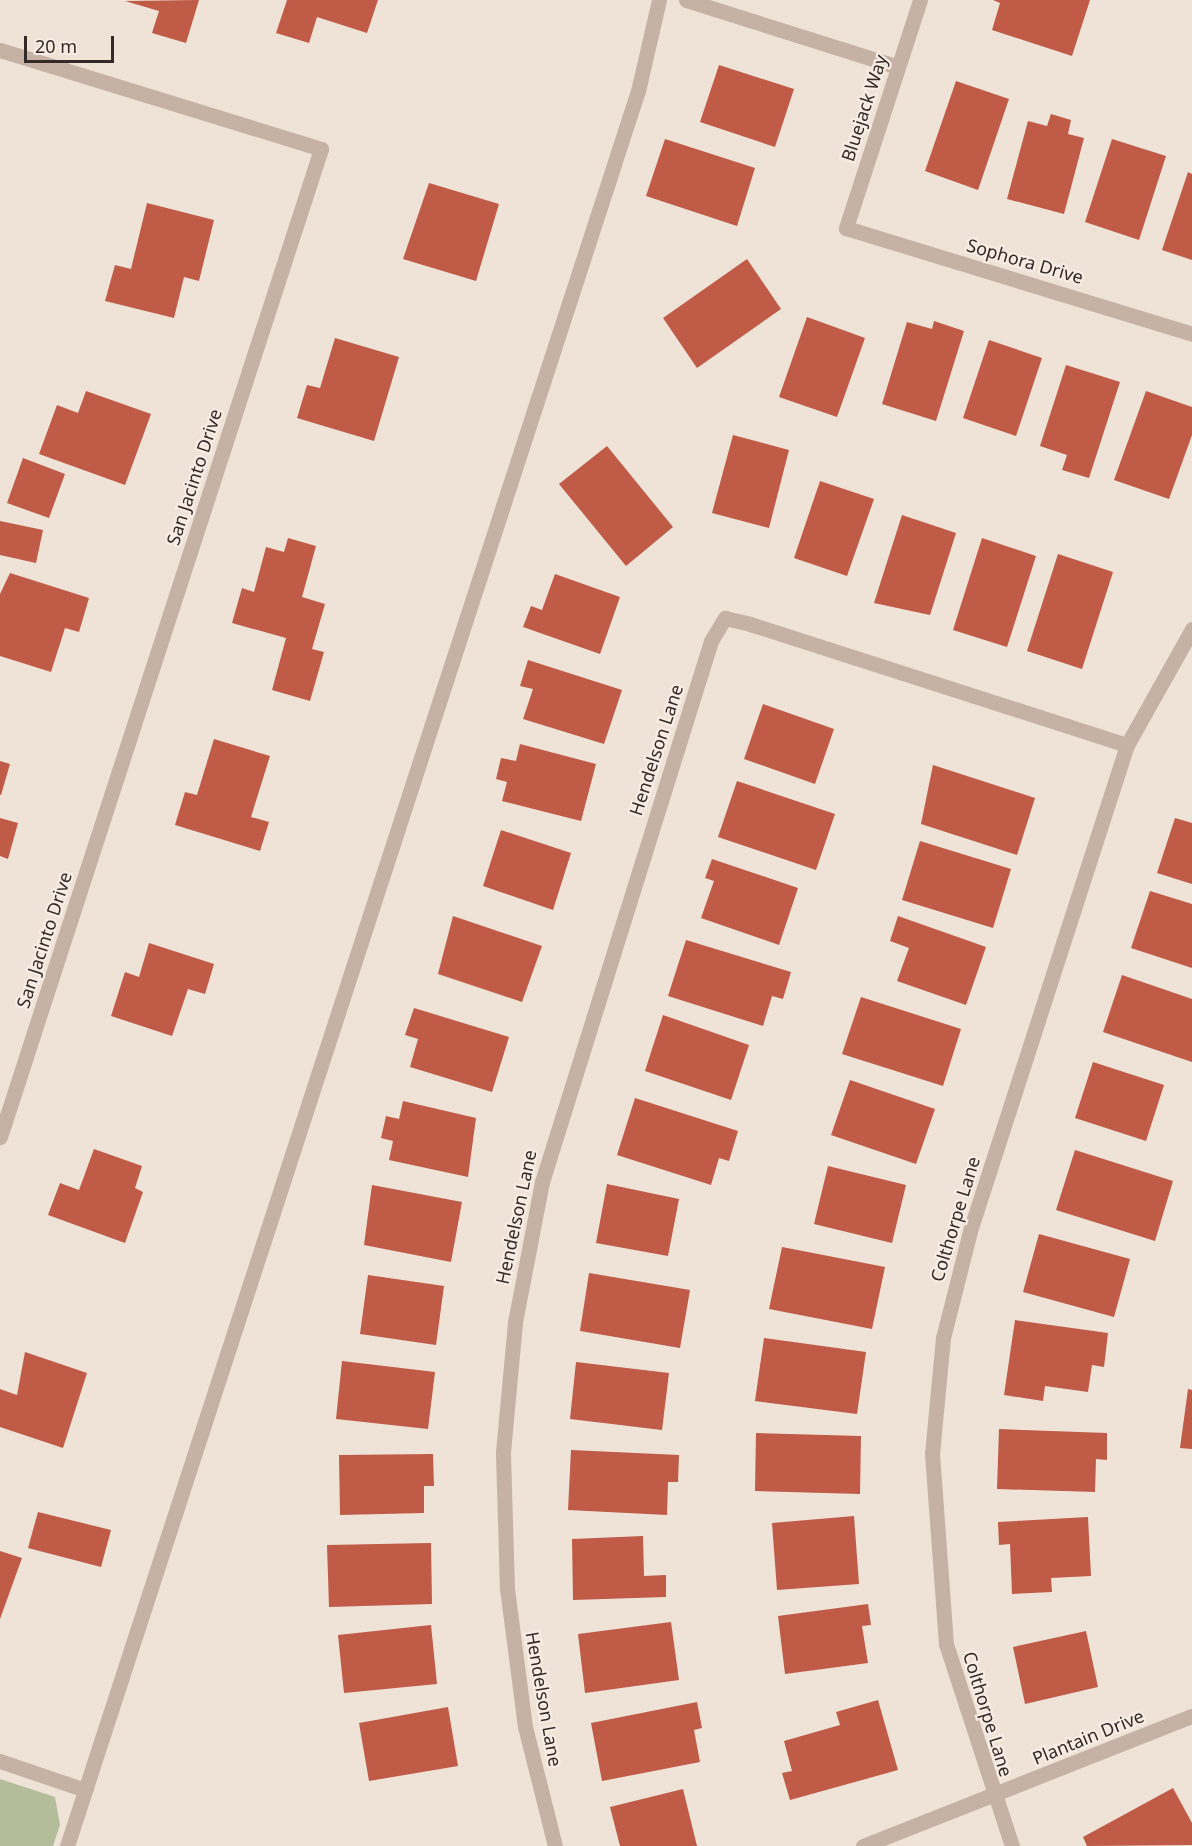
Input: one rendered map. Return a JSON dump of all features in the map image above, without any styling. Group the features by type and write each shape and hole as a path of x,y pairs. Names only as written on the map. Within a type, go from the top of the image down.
{"street":[{"path":"67,1846 638,91 659,0"},
{"path":"686,0 898,67"},
{"name":"Bluejack Way","path":"846,228 920,0"},
{"name":"San Jacinto Drive","path":"0,50 321,149 0,1137"},
{"name":"Sophora Drive","path":"846,228 1192,334"},
{"name":"Hendelson Lane","path":"555,1846 516,1669 503,1518 508,1387 525,1250 564,1107 700,675 725,618 1127,745"},
{"name":"Colthorpe Lane","path":"1012,1846 993,1796 946,1644 933,1511 935,1396 964,1250 1127,745 1192,629"},
{"name":"Plantain Drive","path":"863,1846 1192,1716"},
{"path":"0,1761 85,1790"}],"green space":[{"path":"0,1779 55,1797 60,1825 53,1846 0,1846"}],"building":[{"path":"199,0 186,43 152,33 159,11 125,1"},
{"path":"287,0 378,0 367,33 317,17 309,43 276,33"},
{"path":"993,0 1090,0 1072,56 992,30 1000,3"},
{"path":"719,65 794,89 775,147 700,122"},
{"path":"956,81 1009,99 978,190 925,171"},
{"path":"1051,114 1071,120 1068,134 1084,138 1064,214 1007,199 1028,121 1047,126"},
{"path":"665,139 755,168 737,226 646,196"},
{"path":"1112,139 1166,156 1139,240 1085,222"},
{"path":"1188,172 1192,174 1192,260 1162,250"},
{"path":"429,183 499,204 476,281 403,259"},
{"path":"147,203 214,220 199,281 184,277 174,318 105,301 115,265 131,269"},
{"path":"747,259 781,309 697,368 663,318"},
{"path":"807,317 865,338 837,417 779,397"},
{"path":"934,321 964,331 936,421 882,404 907,322 932,329"},
{"path":"335,338 399,357 374,441 297,418 307,385 320,388"},
{"path":"989,340 1042,358 1016,436 963,418"},
{"path":"1066,365 1120,382 1089,478 1062,470 1067,455 1040,446"},
{"path":"86,391 151,414 125,485 39,454 57,405 78,413"},
{"path":"1146,391 1192,407 1192,435 1169,499 1114,480"},
{"path":"733,435 789,450 769,528 712,513"},
{"path":"607,446 673,527 626,566 559,484"},
{"path":"23,458 65,474 49,518 7,503"},
{"path":"820,481 874,499 847,576 794,558"},
{"path":"902,515 956,533 930,615 874,603"},
{"path":"0,521 43,530 36,563 0,555"},
{"path":"288,538 316,546 302,597 325,604 312,649 324,652 310,701 272,690 286,638 232,623 242,588 254,592 266,547 284,552"},
{"path":"982,538 1036,556 1007,647 953,630"},
{"path":"1058,554 1113,572 1082,669 1027,651"},
{"path":"10,573 89,598 79,632 65,628 51,672 0,656 0,594"},
{"path":"555,574 620,597 600,654 523,627 531,606 542,610"},
{"path":"528,660 622,690 604,744 523,719 533,689 520,686"},
{"path":"763,704 834,729 815,784 744,759"},
{"path":"214,739 270,756 251,817 269,822 260,851 175,825 185,792 197,795"},
{"path":"520,744 596,764 581,821 502,801 507,782 496,779 501,758 516,761"},
{"path":"0,761 10,764 1,795 0,795"},
{"path":"933,765 1035,798 1017,855 921,824"},
{"path":"737,781 835,814 816,870 718,837"},
{"path":"0,818 18,823 8,859 0,856"},
{"path":"1175,818 1192,823 1192,884 1157,873"},
{"path":"501,830 571,853 553,910 483,886"},
{"path":"920,841 1011,869 993,928 902,900"},
{"path":"712,859 798,888 779,945 701,918 714,881 705,878"},
{"path":"1150,891 1192,904 1192,968 1131,948"},
{"path":"453,916 542,946 522,1002 438,974"},
{"path":"898,916 986,947 966,1005 897,981 909,948 890,941"},
{"path":"686,940 791,972 783,999 772,996 763,1026 668,996"},
{"path":"149,943 214,964 205,994 188,989 172,1036 111,1016 125,972 139,977"},
{"path":"1122,975 1192,999 1192,1062 1103,1032"},
{"path":"861,997 961,1029 943,1086 842,1054"},
{"path":"414,1008 509,1037 492,1092 410,1067 418,1039 405,1035"},
{"path":"663,1015 749,1045 731,1100 645,1071"},
{"path":"1093,1062 1164,1085 1146,1141 1075,1118"},
{"path":"850,1080 935,1109 916,1164 831,1135"},
{"path":"635,1098 738,1131 729,1161 719,1158 711,1185 617,1155"},
{"path":"403,1101 476,1118 468,1177 389,1160 393,1141 381,1138 386,1116 399,1119"},
{"path":"94,1149 142,1166 135,1188 143,1192 125,1243 48,1215 60,1183 79,1190"},
{"path":"1075,1150 1173,1181 1155,1241 1056,1210"},
{"path":"828,1166 906,1185 892,1243 814,1224"},
{"path":"607,1184 679,1199 668,1256 596,1243"},
{"path":"372,1185 462,1202 451,1262 364,1245"},
{"path":"1039,1234 1130,1259 1114,1317 1023,1292"},
{"path":"782,1247 885,1267 872,1329 769,1309"},
{"path":"589,1273 690,1290 680,1348 580,1331"},
{"path":"368,1275 444,1286 436,1345 360,1334"},
{"path":"1015,1320 1108,1333 1104,1367 1092,1365 1088,1392 1045,1386 1043,1401 1004,1395"},
{"path":"764,1338 866,1352 857,1414 755,1401"},
{"path":"25,1352 87,1373 63,1448 0,1427 0,1389 17,1395"},
{"path":"342,1361 435,1372 428,1429 336,1419"},
{"path":"576,1362 669,1373 662,1430 570,1419"},
{"path":"1188,1389 1192,1390 1192,1449 1180,1448"},
{"path":"999,1429 1107,1433 1107,1460 1096,1459 1095,1492 997,1489"},
{"path":"756,1433 861,1436 860,1494 755,1491"},
{"path":"571,1450 679,1455 678,1482 668,1482 667,1515 568,1510"},
{"path":"433,1454 434,1486 424,1486 424,1513 340,1515 339,1455"},
{"path":"38,1512 111,1530 101,1567 28,1548"},
{"path":"854,1516 859,1584 777,1590 772,1523"},
{"path":"1088,1517 1091,1576 1051,1578 1052,1592 1012,1594 1010,1544 999,1545 998,1522"},
{"path":"643,1536 644,1576 666,1575 666,1597 573,1600 572,1539"},
{"path":"431,1543 432,1604 329,1607 327,1545"},
{"path":"0,1551 22,1558 0,1619"},
{"path":"868,1604 871,1625 862,1626 868,1663 785,1674 778,1616"},
{"path":"671,1622 679,1680 585,1693 578,1634"},
{"path":"431,1625 437,1684 344,1693 338,1635"},
{"path":"1086,1631 1098,1687 1025,1704 1013,1647"},
{"path":"878,1700 898,1770 790,1800 782,1773 792,1771 784,1741 840,1725 836,1712"},
{"path":"697,1702 702,1728 694,1730 700,1762 602,1781 591,1723"},
{"path":"448,1707 458,1766 369,1781 359,1723"},
{"path":"1173,1788 1192,1823 1192,1845 1087,1846 1083,1837"},
{"path":"683,1789 697,1846 620,1846 610,1807"}]}
